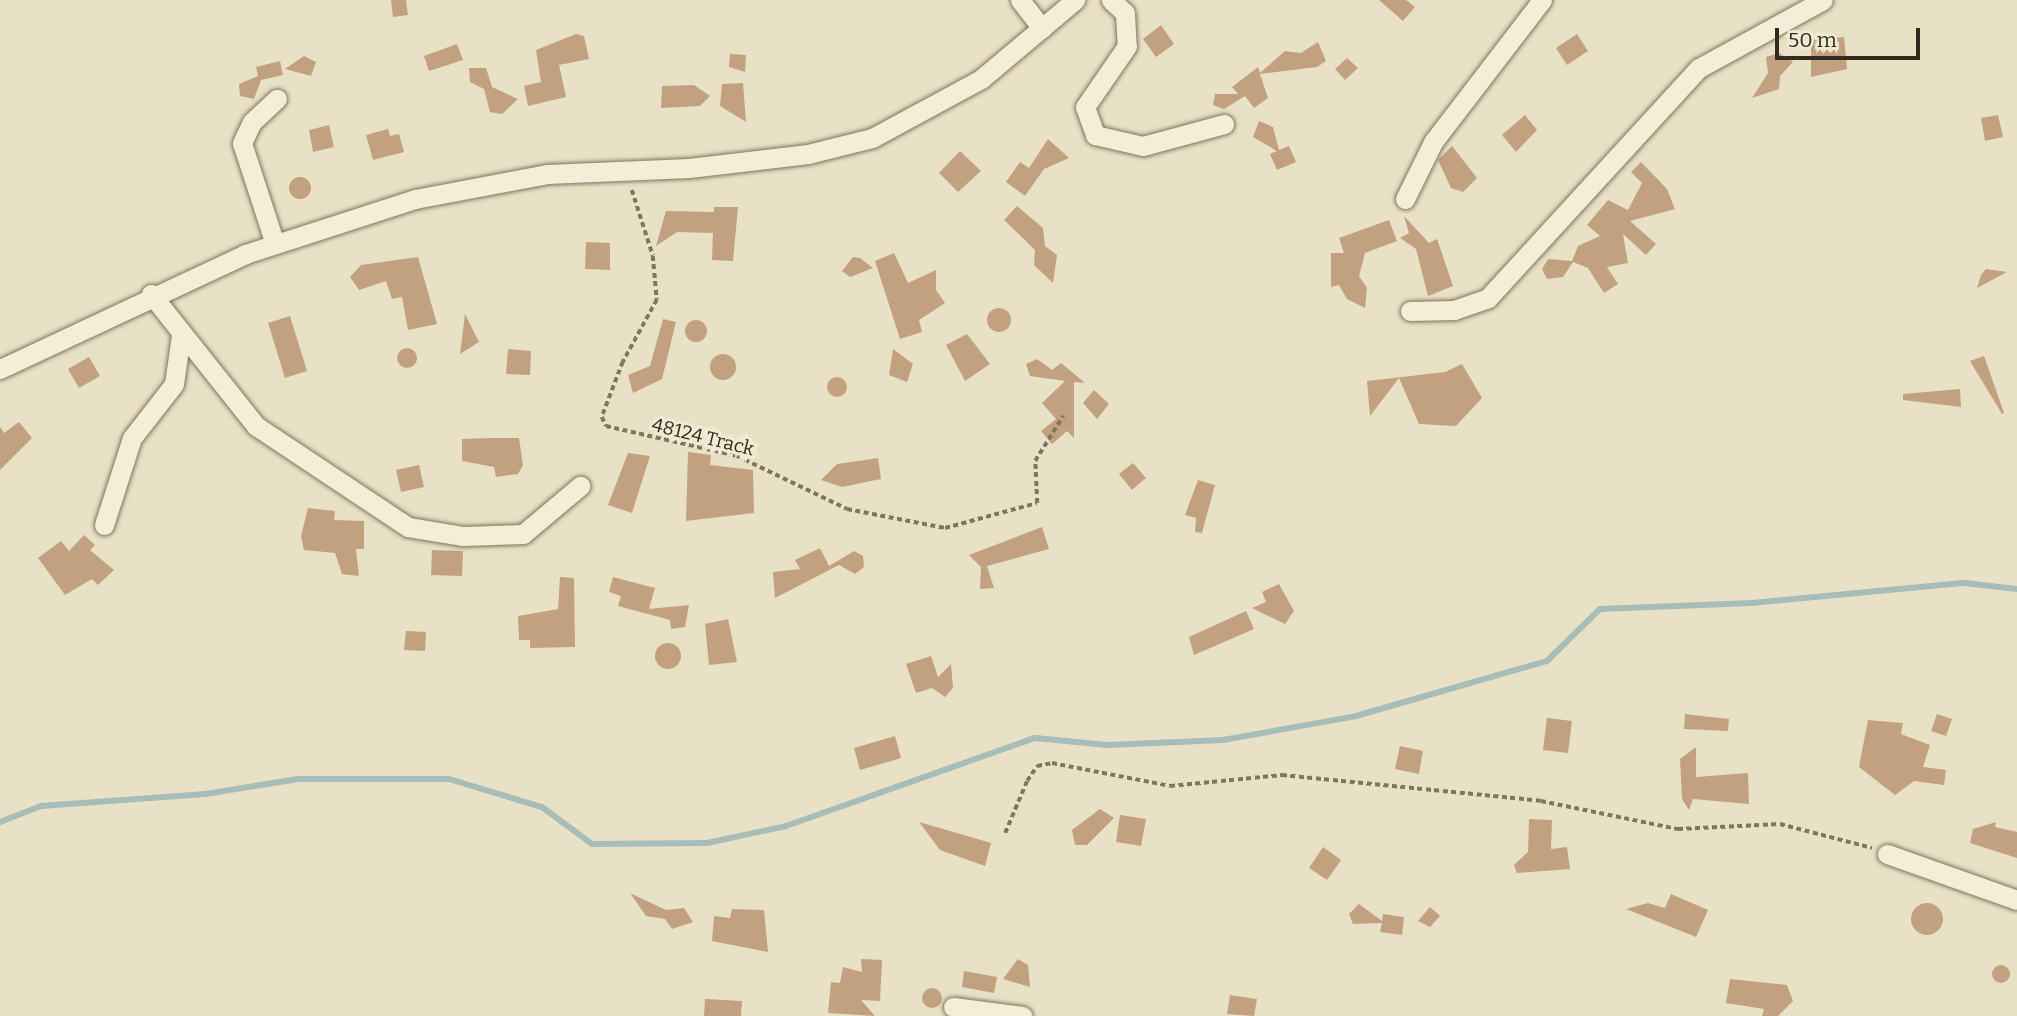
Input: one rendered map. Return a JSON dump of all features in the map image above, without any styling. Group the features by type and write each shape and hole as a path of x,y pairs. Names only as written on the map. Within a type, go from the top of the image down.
{"street":[{"path":"1020,0 1042,28"},
{"path":"0,369 151,294 275,244 479,186 547,174 627,171 808,154 872,138 942,104 1075,0"},
{"path":"1111,0 1125,13 1127,46 1085,107 1095,135 1143,146 1224,124"},
{"path":"1405,199 1433,142 1542,0"},
{"path":"1410,311 1454,310 1488,298 1699,68 1823,0"},
{"path":"275,244 242,143 252,121 276,99"},
{"path":"151,294 256,426 408,527 463,536 523,534 580,486"},
{"path":"104,525 132,438 174,384 181,335"},
{"path":"1887,854 2017,900"},
{"path":"953,1007 1022,1016"}],"path":[{"name":"48124 Track","path":"627,171 653,256 657,300 623,362 602,417 606,426 737,456 847,509 944,528 1037,503 1035,461 1062,416"},
{"path":"1005,833 1027,781 1037,766 1052,762 1170,786 1282,775 1541,801 1678,829 1780,824 1824,830 1887,854"}],"building":[{"path":"391,0 406,0 408,15 393,17"},
{"path":"1379,0 1406,0 1415,7 1403,21"},
{"path":"1161,25 1174,44 1156,57 1143,39"},
{"path":"576,34 584,36 589,59 559,65 566,97 528,106 524,86 541,82 536,50"},
{"path":"1577,34 1588,51 1567,65 1556,48"},
{"path":"1844,37 1847,69 1811,77 1811,40"},
{"path":"1318,42 1326,61 1317,67 1260,74 1268,98 1254,108 1245,96 1224,109 1213,105 1215,94 1238,94 1232,87 1258,67 1260,73 1285,51 1301,53"},
{"path":"457,44 463,60 429,71 424,56"},
{"path":"1779,53 1793,62 1780,76 1779,89 1752,98 1768,73 1766,57"},
{"path":"730,54 746,55 745,72 729,67"},
{"path":"304,56 316,62 311,76 285,69"},
{"path":"1347,58 1358,68 1345,80 1335,69"},
{"path":"280,61 283,75 261,80 254,99 240,96 239,84 258,76 256,67"},
{"path":"469,68 486,68 492,87 518,99 502,114 490,112 484,89 470,82"},
{"path":"743,83 746,122 720,106 722,84"},
{"path":"694,85 710,96 700,106 661,108 662,86"},
{"path":"1525,115 1537,130 1516,152 1502,135"},
{"path":"1998,115 2003,137 1985,141 1981,118"},
{"path":"1259,121 1273,127 1279,150 1289,146 1296,162 1277,170 1270,154 1277,151 1253,137"},
{"path":"329,125 334,147 313,152 309,130"},
{"path":"388,129 390,136 399,134 404,152 373,160 366,135"},
{"path":"1048,139 1069,158 1044,169 1025,196 1006,182 1020,162 1029,168"},
{"path":"1452,146 1477,178 1463,192 1451,188 1438,160"},
{"path":"960,151 981,171 958,192 939,173"},
{"path":"1641,162 1667,189 1675,209 1630,221 1656,244 1646,255 1623,234 1628,263 1607,267 1618,284 1604,293 1588,268 1573,262 1563,277 1547,279 1542,269 1548,259 1572,261 1578,246 1600,236 1587,225 1608,200 1628,210 1642,183 1631,172"},
{"path":"300,177 310,184 311,188 304,198 300,199 290,192 289,188 296,178"},
{"path":"1017,206 1043,228 1045,246 1057,255 1053,283 1034,265 1035,250 1004,220"},
{"path":"714,207 738,207 733,261 712,260 713,233 677,232 656,246 666,211 714,212"},
{"path":"1404,216 1429,243 1437,239 1453,286 1428,296 1416,249 1400,238 1409,233"},
{"path":"1389,220 1397,241 1365,253 1359,276 1367,288 1365,308 1347,299 1339,285 1331,287 1331,253 1344,253 1339,238"},
{"path":"586,242 610,243 610,270 585,269"},
{"path":"894,253 908,283 936,270 936,290 945,303 919,320 922,332 900,339 875,261"},
{"path":"418,257 437,324 408,330 402,297 392,299 386,281 359,290 350,277 361,265"},
{"path":"853,257 860,258 873,268 850,277 842,271"},
{"path":"1986,269 2007,272 1977,288"},
{"path":"999,308 1007,312 1011,320 1007,328 999,332 991,328 987,320 991,312"},
{"path":"465,314 479,342 460,354"},
{"path":"290,316 307,371 285,378 268,323"},
{"path":"663,319 676,322 662,379 633,393 628,375 650,366"},
{"path":"696,320 704,323 707,331 704,339 696,342 688,339 685,331 688,323"},
{"path":"967,334 990,364 965,381 946,345"},
{"path":"403,348 411,348 417,358 411,368 403,368 397,362 397,354"},
{"path":"508,349 531,351 530,375 506,374"},
{"path":"893,349 913,364 907,382 889,375"},
{"path":"723,354 732,358 736,367 732,376 723,380 714,376 710,367 714,358"},
{"path":"1984,356 2004,413 2002,414 1970,361"},
{"path":"89,357 100,376 79,388 68,369"},
{"path":"1037,359 1052,370 1061,363 1085,383 1074,382 1074,438 1067,431 1052,444 1041,431 1056,419 1042,403 1065,381 1030,376 1026,364"},
{"path":"1462,364 1482,398 1456,426 1419,424 1399,378 1370,416 1367,381 1445,372"},
{"path":"837,377 844,380 847,387 844,394 837,397 830,394 827,387 830,380"},
{"path":"1960,389 1961,407 1903,400 1903,394"},
{"path":"1094,390 1109,404 1097,419 1083,403"},
{"path":"19,422 32,438 0,470 0,427 4,433"},
{"path":"519,438 523,465 518,474 496,477 494,467 462,461 462,439"},
{"path":"688,452 711,455 710,465 753,470 754,513 686,521"},
{"path":"628,453 650,456 632,513 608,505"},
{"path":"878,458 881,479 842,487 821,480 837,464"},
{"path":"1133,463 1146,478 1132,490 1119,474"},
{"path":"419,465 424,487 401,492 396,470"},
{"path":"1198,480 1215,485 1202,533 1195,532 1196,518 1185,515"},
{"path":"308,508 335,511 334,520 364,521 364,549 356,549 359,576 342,574 335,553 304,550 301,536"},
{"path":"1042,527 1049,549 987,566 994,588 980,589 981,567 969,555"},
{"path":"84,535 95,545 90,550 114,570 98,585 92,579 65,595 38,558 61,541 69,551"},
{"path":"820,548 829,566 854,551 863,556 864,567 855,574 839,565 775,598 773,572 800,569 795,560"},
{"path":"432,550 463,551 462,576 431,575"},
{"path":"560,577 574,578 575,647 530,648 530,640 519,640 518,616 558,609"},
{"path":"613,577 655,588 649,609 689,605 685,627 671,629 670,620 618,606 621,596 609,592"},
{"path":"1279,584 1294,611 1285,624 1252,608 1266,602 1262,592"},
{"path":"1246,611 1254,629 1194,655 1189,637"},
{"path":"728,619 737,662 709,665 705,624"},
{"path":"406,631 426,632 425,651 404,650"},
{"path":"668,643 677,647 681,656 677,665 668,669 659,665 655,656 659,647"},
{"path":"931,656 938,677 951,664 953,688 945,697 932,688 916,693 906,664"},
{"path":"1685,714 1729,719 1728,731 1684,729"},
{"path":"1937,714 1952,719 1946,736 1931,731"},
{"path":"1547,718 1572,721 1568,753 1543,750"},
{"path":"1868,720 1903,723 1901,734 1930,745 1923,767 1946,770 1944,785 1914,781 1895,795 1859,767"},
{"path":"895,736 901,758 860,770 854,748"},
{"path":"1400,746 1423,751 1419,774 1395,769"},
{"path":"1696,747 1696,777 1748,773 1749,804 1693,799 1689,810 1682,799 1680,759"},
{"path":"1100,809 1114,818 1087,845 1075,845 1072,830"},
{"path":"1120,815 1146,819 1141,846 1116,842"},
{"path":"1529,819 1552,820 1551,849 1567,847 1570,869 1517,873 1514,865 1528,852"},
{"path":"919,822 991,843 985,866 940,850"},
{"path":"1996,822 1995,827 2017,832 2017,858 1970,843 1973,829"},
{"path":"1323,847 1341,860 1327,880 1309,868"},
{"path":"630,893 666,910 684,908 693,922 672,929 665,919 646,916"},
{"path":"1671,894 1708,910 1696,937 1626,909 1648,903 1665,908"},
{"path":"1927,903 1938,908 1943,919 1938,930 1927,935 1916,930 1911,919 1916,908"},
{"path":"1359,904 1382,921 1383,914 1404,917 1402,935 1380,932 1382,923 1353,924 1349,914"},
{"path":"1430,907 1440,916 1430,927 1418,921"},
{"path":"732,909 764,910 768,952 712,941 714,916 730,918"},
{"path":"861,959 882,960 880,1001 861,1000 875,1016 828,1013 831,982 840,983 843,967 862,972"},
{"path":"1018,959 1028,965 1030,987 1003,979"},
{"path":"2001,965 2007,968 2010,974 2007,980 2001,983 1995,980 1992,974 1995,968"},
{"path":"964,971 997,977 994,993 962,987"},
{"path":"1730,979 1787,985 1793,1001 1778,1016 1762,1016 1764,1009 1726,1003"},
{"path":"928,988 936,988 942,998 936,1008 928,1008 922,1002 922,994"},
{"path":"1230,995 1257,999 1254,1016 1227,1014"},
{"path":"705,999 742,1001 741,1016 704,1016"}],"waterway":[{"path":"0,822 41,806 206,794 298,779 449,779 542,807 592,844 707,843 786,826 1035,738 1108,745 1223,740 1356,716 1547,661 1600,609 1752,603 1965,583 2017,589"}]}
